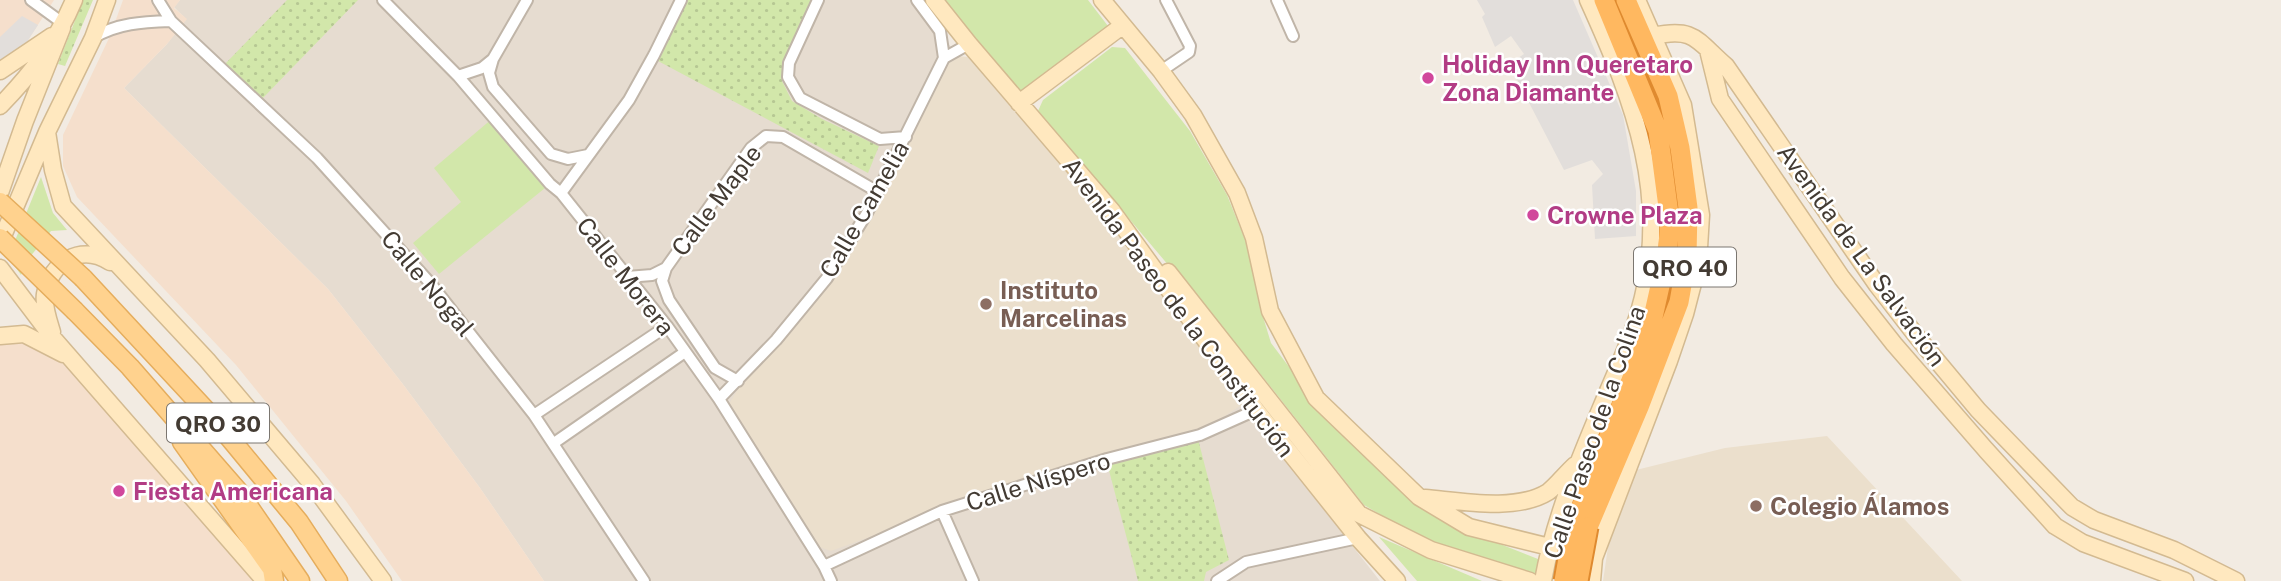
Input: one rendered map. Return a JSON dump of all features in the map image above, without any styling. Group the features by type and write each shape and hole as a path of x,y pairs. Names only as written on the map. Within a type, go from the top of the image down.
{"highway":[{"name":"QRO 40","path":"1564,581 1649,335 1667,255 1670,222 1667,183 1658,131 1604,0"},
{"name":"QRO 40","path":"1578,581 1581,526 1639,407 1679,302 1686,257 1688,208 1680,148 1668,96 1626,0"}],"main road":[{"name":"QRO 30","path":"0,202 83,278 215,419 299,522 338,581"},
{"name":"QRO 30","path":"0,240 130,367 238,491 300,581"},
{"path":"130,367 272,569 274,581"},
{"path":"299,522 349,581"}],"street":[{"path":"31,0 63,26"},
{"path":"0,193 25,121 74,0"},
{"path":"0,240 47,132 93,38 107,0"},
{"name":"Calle Nogal","path":"158,0 171,21 317,158 431,284 534,415 644,581"},
{"name":"Calle Morera","path":"383,0 458,76 550,184 561,193 667,326 719,399 831,581"},
{"path":"527,0 493,59 489,73 492,87 551,155 568,159 589,155"},
{"path":"561,193 629,100 681,0"},
{"path":"818,0 789,64 788,77 800,98 880,139 905,136"},
{"path":"917,0 940,31 944,58 969,44"},
{"name":"Avenida Paseo de la Constitución","path":"934,0 1112,211 1256,410 1358,538 1397,581"},
{"path":"1102,0 1161,71 1193,115 1237,193 1254,238 1270,311 1316,398 1419,497 1469,527 1551,540 1596,552"},
{"path":"1161,71 1189,52 1190,46 1166,0"},
{"path":"1276,0 1293,36"},
{"name":"Calle Paseo de la Colina","path":"1543,581 1551,540 1639,310 1649,258 1651,211 1646,158 1633,110 1587,0"},
{"name":"Calle Paseo de la Colina","path":"1592,581 1596,552 1670,360 1698,264 1701,215 1683,106 1637,0"},
{"path":"93,38 107,30 136,23 171,21"},
{"path":"0,71 63,26"},
{"path":"0,106 37,64 63,26"},
{"path":"1019,103 1122,26"},
{"name":"Avenida de La Salvación","path":"1653,36 1673,32 1688,33 1726,66 1877,285 1978,410 2072,507 2094,520 2133,533 2218,576 2236,581"},
{"name":"Avenida de La Salvación","path":"1708,50 1720,99 1842,278 1986,450 2055,526 2083,543 2185,581"},
{"name":"Calle Camelia","path":"719,399 776,340 827,278 878,192 944,58"},
{"path":"458,76 482,68 493,59"},
{"path":"1751,144 1771,129"},
{"path":"47,132 52,170 63,206 207,360 312,484 383,581"},
{"name":"Calle Maple","path":"627,276 652,275 666,268 751,148 766,136 783,137 878,192"},
{"path":"1771,173 1792,160"},
{"path":"1112,211 1141,240 1197,306 1359,514 1431,550 1530,581"},
{"path":"53,338 44,296 55,269 81,252 98,254 120,268"},
{"path":"1842,278 1864,266"},
{"path":"0,268 53,338 265,581"},
{"path":"666,268 662,281 669,300 715,368 738,381"},
{"path":"1857,298 1877,285"},
{"path":"534,415 667,326"},
{"path":"0,336 24,334 70,358"},
{"path":"554,443 685,352"},
{"name":"Calle Níspero","path":"824,566 942,511 1107,459 1200,435 1256,410"},
{"path":"1963,424 1978,410"},
{"path":"1986,450 2002,435"},
{"path":"1419,497 1484,504 1526,500 1547,492 1579,461"},
{"path":"2055,526 2072,507"},
{"path":"942,511 973,581"},
{"path":"2083,543 2094,520"},
{"path":"1217,581 1246,562 1358,538"}],"shaded area":[{"path":"0,0 54,0 19,54 0,65"},
{"path":"123,0 180,0 174,8 187,19 124,88 328,289 480,488 544,581 402,581 346,501 236,365 77,197 63,166 63,135 110,36"},
{"path":"180,0 914,0 995,103 1056,170 1380,581 544,581 480,488 328,289 124,88 167,44 186,19 174,7"},
{"path":"1477,0 1573,0 1623,115 1636,191 1636,236 1595,239 1592,185 1603,174 1592,160 1564,170 1509,64 1524,54 1511,36 1495,47 1482,17 1485,14"},
{"path":"22,16 38,25 19,54 0,65 0,37"},
{"name":"Instituto Marcelinas","path":"944,55 968,57 1104,216 1244,403 1197,435 944,510 831,551 814,545 729,404 749,371 778,337 871,209"},
{"path":"0,336 70,357 265,581 0,581"},
{"name":"Colegio Álamos","path":"1827,436 1962,581 1603,581 1608,547 1623,497 1636,470 1725,448"}],"green space":[{"path":"83,0 93,0 65,66 58,64"},
{"path":"287,0 358,0 262,99 225,64"},
{"path":"681,0 813,0 795,36 782,81 792,101 822,119 879,146 868,173 658,61"},
{"path":"945,0 1088,0 1108,26 1021,95"},
{"path":"1112,47 1125,48 1190,131 1227,195 1248,247 1260,307 1271,343 1311,396 1457,527 1543,561 1540,579 1429,543 1364,505 1262,376 1038,111 1043,100"},
{"path":"493,118 550,184 439,274 413,243 461,202 434,168"},
{"path":"41,177 53,213 67,230 51,231 25,263 21,275 11,261 12,248"},
{"path":"1197,435 1229,560 1206,572 1204,581 1138,581 1106,459"},
{"path":"1379,537 1482,581 1417,581"}],"place":[{"name":"Holiday Inn Queretaro Zona Diamante","path":"1428,78"},
{"name":"Crowne Plaza","path":"1533,215"},
{"name":"Instituto Marcelinas","path":"986,304"},
{"name":"Fiesta Americana","path":"119,491"},
{"name":"Colegio Álamos","path":"1756,506"}]}
